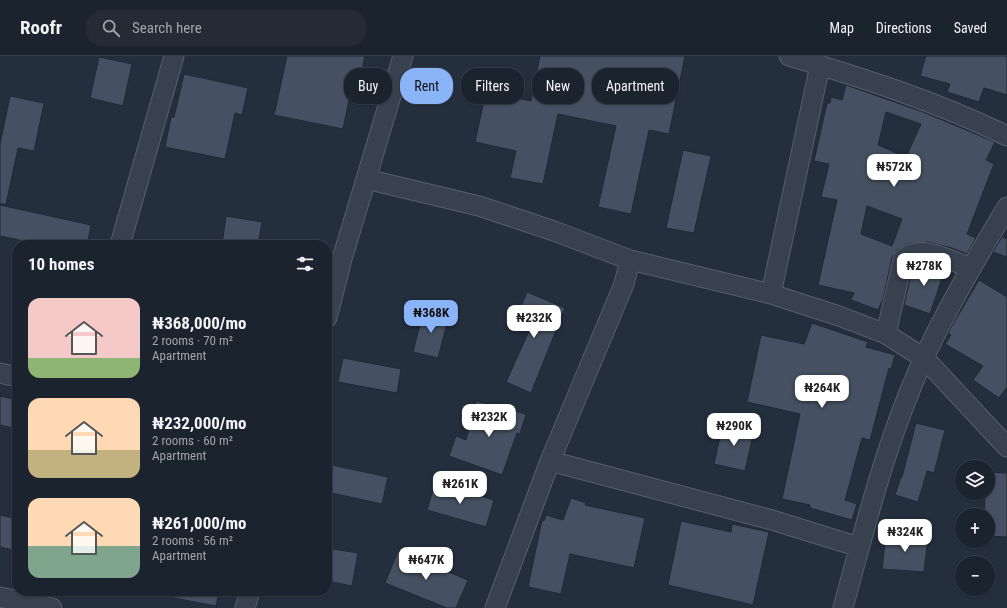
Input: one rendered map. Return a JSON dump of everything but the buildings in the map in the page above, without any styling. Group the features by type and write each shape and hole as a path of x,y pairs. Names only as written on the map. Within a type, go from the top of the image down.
{"street":[{"path":"121,240 174,56"},
{"path":"332,300 403,56"},
{"path":"789,56 853,75 968,117 1007,136"},
{"path":"771,294 820,66"},
{"path":"366,179 479,206 554,231 630,260 771,294 840,316 886,334 924,358 1007,446"},
{"path":"843,608 882,466 924,358 971,268 1007,206"},
{"path":"886,334 903,259 909,254 922,251 971,268"},
{"path":"495,608 550,461 624,284 630,260"},
{"path":"0,373 12,376"},
{"path":"550,461 772,520 859,547"},
{"path":"245,608 249,596"},
{"path":"0,597 52,608"}]}
